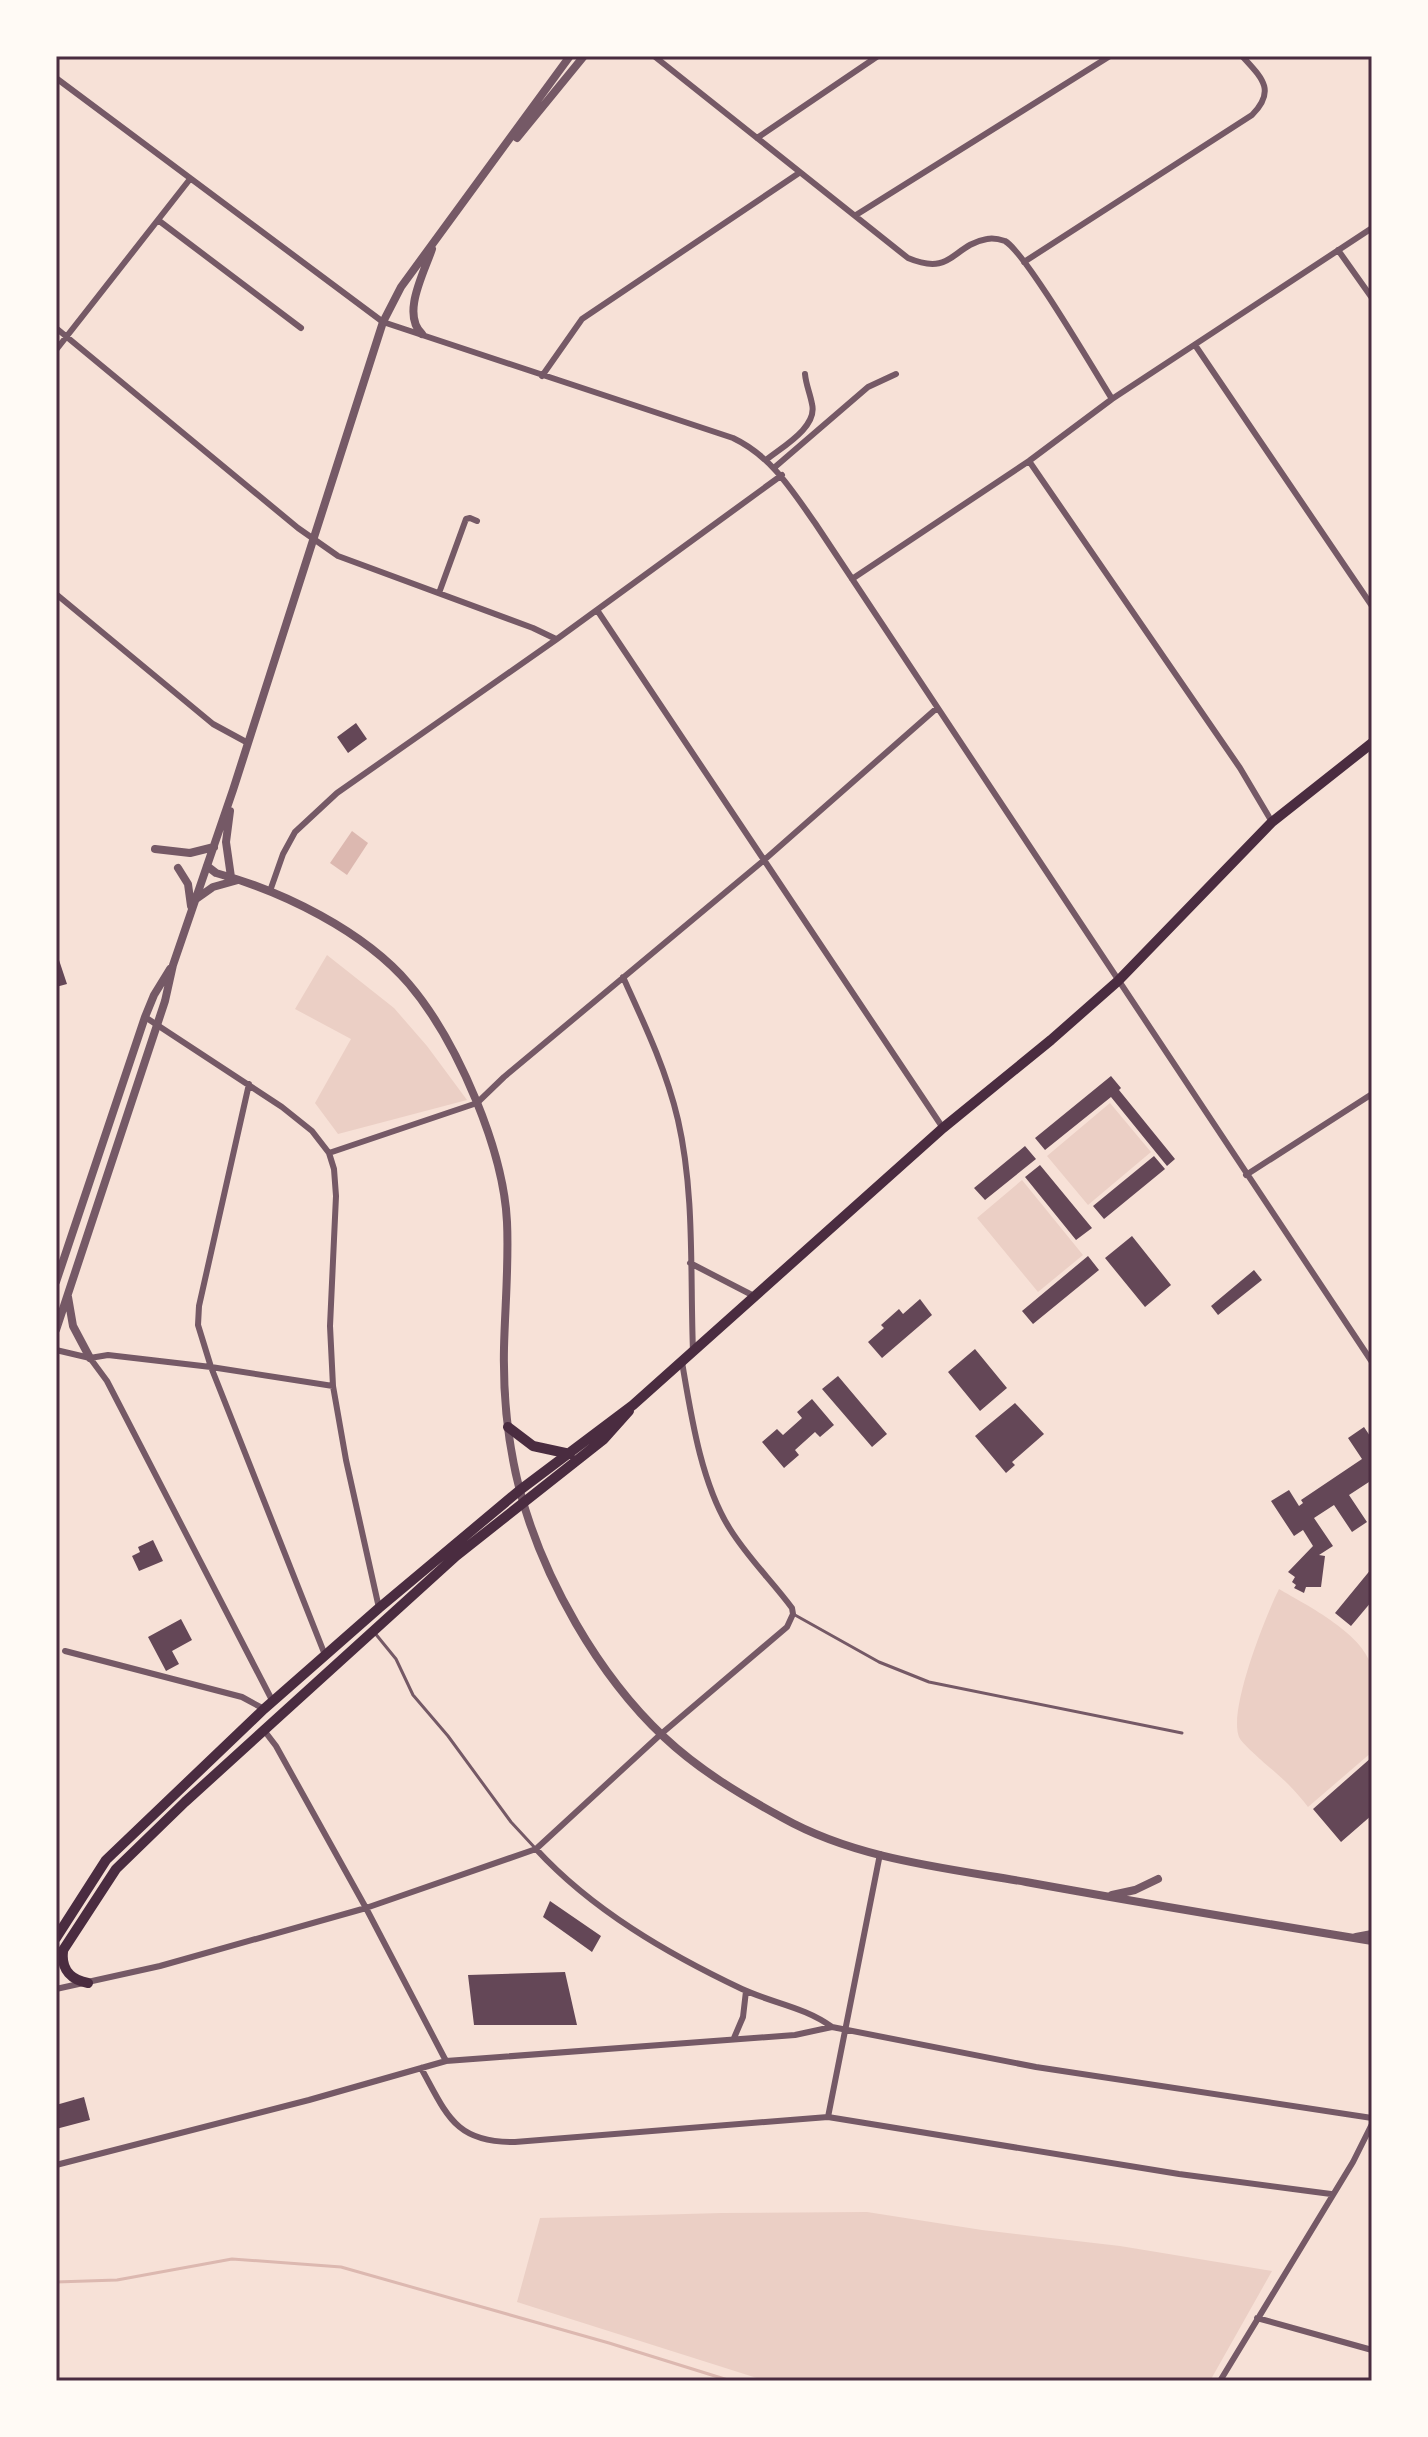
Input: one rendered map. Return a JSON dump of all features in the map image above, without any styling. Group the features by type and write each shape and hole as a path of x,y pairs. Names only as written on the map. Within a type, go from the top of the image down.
{"main road":[{"path":"56,1938 106,1860 268,1705 520,1490 633,1405 943,1128 1118,981 1272,822 1372,743"},
{"path":"56,1961 116,1869 263,1729 456,1556 604,1439 633,1405"},
{"path":"508,1427 533,1446 570,1454"},
{"path":"65,1947 62,1956 66,1968 74,1979 88,1983"}],"street":[{"path":"56,1330 383,322 401,287 570,56"},
{"path":"471,194 584,56"},
{"path":"654,56 908,258 920,263 941,263 981,240 991,238 1005,242 1024,262 1112,399"},
{"path":"757,138 878,56"},
{"path":"856,215 1110,56"},
{"path":"1024,262 1252,115 1261,106 1264,80 1242,56"},
{"path":"56,78 383,322 733,438 753,448 775,467 1246,1175 1371,1357"},
{"path":"542,94 548,96 558,89"},
{"path":"542,376 582,319 799,173"},
{"path":"56,350 190,179"},
{"path":"158,220 301,328"},
{"path":"852,579 1029,461 1112,399 1372,228"},
{"path":"422,334 413,316 414,301 435,241"},
{"path":"1338,250 1372,298"},
{"path":"56,328 313,541 338,556 557,639"},
{"path":"1195,345 1372,606"},
{"path":"766,460 809,424 813,406 806,388 805,374"},
{"path":"775,467 868,387 896,374"},
{"path":"1029,461 1240,768 1272,822"},
{"path":"270,891 283,854 295,832 337,793 557,639 782,475"},
{"path":"439,593 466,519 477,521"},
{"path":"56,594 213,724 248,743"},
{"path":"597,610 943,1128"},
{"path":"329,1153 477,1103 504,1077 763,861 937,708"},
{"path":"233,790 226,842 235,878"},
{"path":"155,849 190,853 214,847"},
{"path":"178,868 188,884 190,915"},
{"path":"206,870 270,891 356,939 405,979 443,1031 462,1067 493,1146 505,1201 504,1361 508,1427 520,1490 546,1567 562,1600 596,1654 661,1734 698,1765 782,1818 814,1833 880,1854 1372,1941"},
{"path":"196,899 213,887 235,878"},
{"path":"56,1282 145,1017 154,995 173,965"},
{"path":"623,977 652,1039 678,1120 685,1159 693,1351"},
{"path":"145,1017 249,1084 312,1131 329,1153 336,1196 330,1326 333,1386 379,1608"},
{"path":"249,1084 199,1306 198,1325 211,1367 325,1655"},
{"path":"1246,1175 1372,1094"},
{"path":"690,1263 755,1296"},
{"path":"67,1293 73,1326 107,1381 268,1705"},
{"path":"56,1350 90,1358 108,1355 333,1386"},
{"path":"56,1989 160,1966 366,1908 536,1849 661,1734 787,1627 793,1614 783,1595 749,1557 716,1504 690,1413 682,1361"},
{"path":"65,1651 268,1705"},
{"path":"263,1729 276,1746 366,1908 446,2061"},
{"path":"536,1849 581,1893 668,1950 746,1991 808,2013 832,2027"},
{"path":"828,2117 880,1854"},
{"path":"1104,1896 1128,1893 1158,1879"},
{"path":"1351,1938 1372,1934"},
{"path":"734,2038 743,2017 746,1991"},
{"path":"56,2165 446,2061 795,2035 832,2027 1036,2067 1372,2121 1366,2139 1220,2381"},
{"path":"421,2068 449,2116 465,2132 483,2141 515,2142 828,2117 1179,2174 1331,2194"},
{"path":"1257,2318 1372,2350"}],"lane":[{"path":"793,1614 879,1662 929,1682 1182,1733"},
{"path":"373,1631 396,1659 413,1695 448,1736 511,1822 536,1849"}],"shaded area":[{"path":"352,831 368,843 347,875 330,863"},
{"path":"327,955 394,1008 467,1100 338,1134 315,1103 351,1039 295,1009"},
{"path":"1110,1103 1151,1152 1088,1205 1047,1156"},
{"path":"1022,1180 1083,1255 1038,1292 977,1218"},
{"path":"1279,1589 1319,1612 1347,1633 1368,1657 1372,1670 1372,1752 1308,1807 1242,1741 1237,1724 1243,1685"},
{"path":"867,2212 982,2230 1120,2246 1272,2271 1210,2381 766,2381 517,2302 540,2218"}],"building":[{"path":"356,723 367,739 348,753 337,737"},
{"path":"56,951 67,984 56,987"},
{"path":"1111,1076 1175,1159 1167,1166 1111,1097 1045,1150 1035,1138"},
{"path":"1025,1146 1036,1159 985,1200 974,1188"},
{"path":"1154,1156 1165,1169 1104,1219 1093,1206"},
{"path":"1040,1165 1092,1228 1076,1240 1025,1177"},
{"path":"1132,1236 1171,1285 1145,1307 1105,1258"},
{"path":"1088,1256 1099,1270 1033,1324 1022,1311"},
{"path":"1254,1270 1262,1280 1218,1315 1211,1306"},
{"path":"920,1299 932,1315 882,1358 868,1342 899,1309 903,1314"},
{"path":"975,1349 1007,1388 980,1411 948,1372"},
{"path":"838,1376 887,1434 872,1447 822,1389"},
{"path":"812,1399 834,1425 820,1437 815,1432 795,1450 799,1455 784,1468 762,1442 777,1429 783,1435 802,1418 797,1412"},
{"path":"1015,1403 1044,1434 1012,1462 1015,1465 1006,1473 975,1436"},
{"path":"1364,1427 1372,1439 1372,1480 1349,1495 1367,1522 1352,1532 1334,1505 1314,1518 1333,1546 1319,1555 1325,1556 1321,1587 1306,1587 1304,1593 1294,1588 1296,1585 1292,1582 1295,1577 1288,1572 1313,1546 1303,1530 1294,1536 1271,1501 1289,1490 1299,1506 1303,1503 1301,1500 1362,1459 1348,1438"},
{"path":"153,1540 163,1561 139,1571 132,1556 140,1552 138,1547"},
{"path":"1372,1568 1372,1601 1351,1626 1335,1613"},
{"path":"181,1619 192,1640 172,1651 179,1664 166,1671 148,1637"},
{"path":"1372,1757 1372,1815 1341,1842 1313,1809"},
{"path":"550,1901 601,1936 592,1952 543,1917"},
{"path":"565,1972 577,2025 474,2025 468,1975"},
{"path":"84,2097 90,2120 56,2129 56,2105"}],"waterway":[{"path":"56,2282 117,2280 232,2259 341,2267 731,2381"}]}
